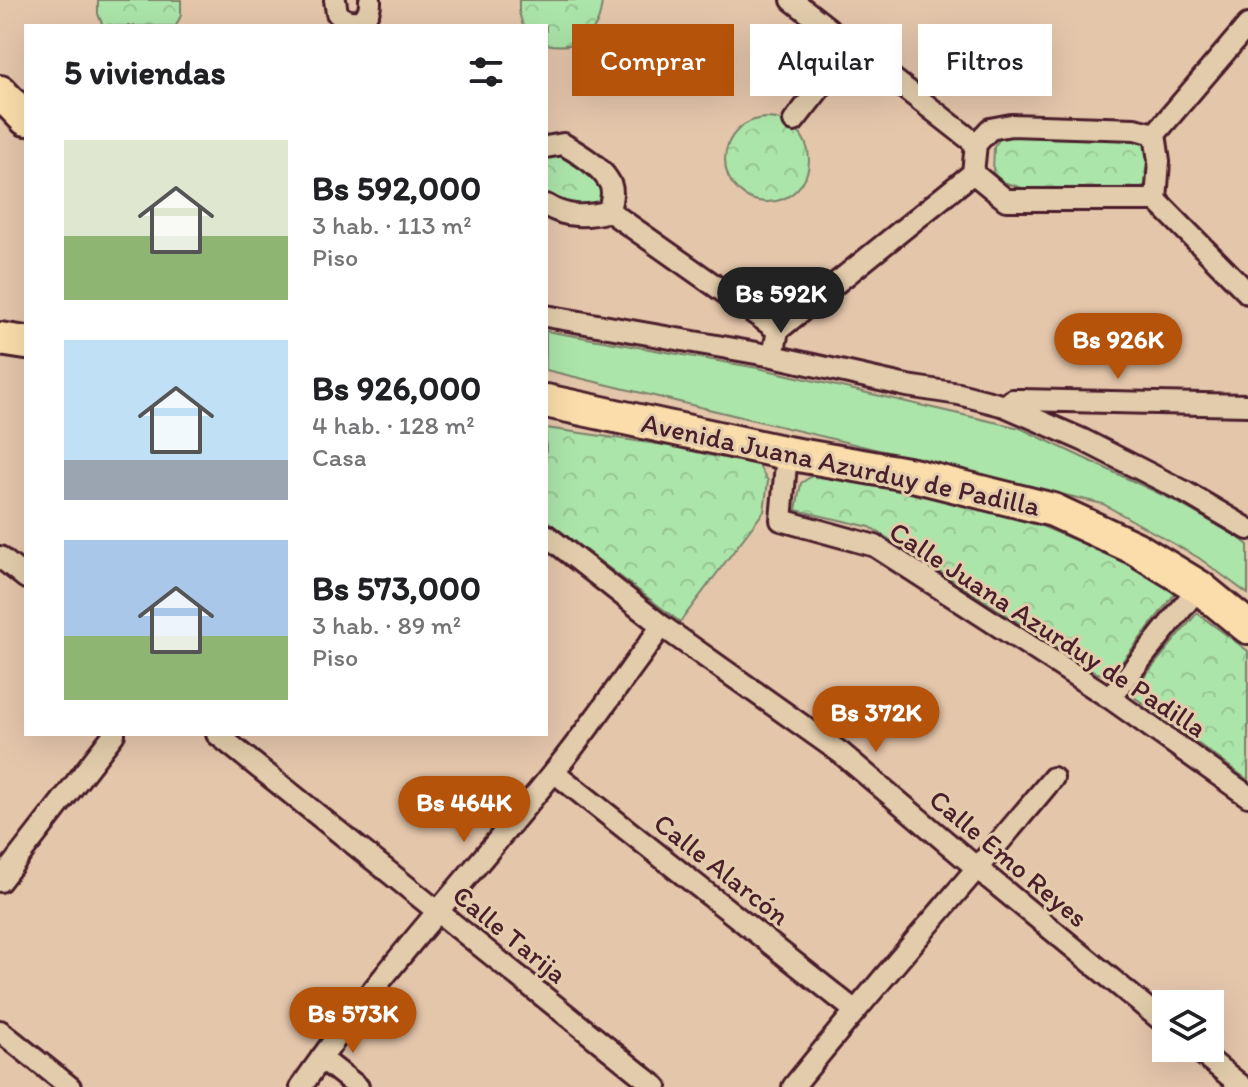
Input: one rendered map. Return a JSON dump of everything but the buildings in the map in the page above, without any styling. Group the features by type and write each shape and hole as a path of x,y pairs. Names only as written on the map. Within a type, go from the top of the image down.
{"main road":[{"path":"0,92 24,117"},
{"path":"0,339 24,343"},
{"name":"Avenida Juana Azurduy de Padilla","path":"548,401 787,453 913,475 1053,510 1135,548 1199,587 1248,627"}],"street":[{"path":"321,0 352,22 363,18 370,8 370,0"},
{"path":"792,0 823,24"},
{"path":"1156,200 1159,161 1155,134 1248,25"},
{"path":"902,86 976,144"},
{"path":"794,121 814,96"},
{"path":"773,356 778,330 973,173 976,144 990,129 1011,125 1135,129 1155,134"},
{"path":"548,147 563,144 597,168 609,181 613,196 609,211"},
{"path":"973,173 1006,200 1156,200 1243,281"},
{"path":"548,206 579,217 609,211"},
{"path":"609,211 778,330"},
{"path":"548,316 773,356 1005,406 1185,492 1248,529"},
{"path":"1005,406 1012,400 1248,405"},
{"name":"Calle Juana Azurduy de Padilla","path":"787,453 781,520 875,546 1110,698 1248,796"},
{"name":"Calle Emo Reyes","path":"548,537 662,626 841,753 1152,1012"},
{"path":"0,557 24,576"},
{"path":"1110,698 1199,587"},
{"path":"301,1087 437,911 554,772 662,626"},
{"path":"0,881 112,736"},
{"name":"Calle Tarija","path":"219,736 656,1087"},
{"name":"Calle Alarcón","path":"554,772 854,1010"},
{"path":"793,1087 854,1010 1053,778"},
{"path":"0,1031 70,1087"},
{"path":"321,1058 358,1087"},
{"path":"1212,1062 1243,1087"}],"green space":[{"path":"98,0 181,0 181,15 177,24 102,24"},
{"path":"519,0 602,0 596,24 572,24 572,44 569,45 548,44 548,24 522,24"},
{"path":"767,118 790,125 802,137 809,160 802,183 790,195 767,202 744,195 732,183 725,160 732,137 744,125"},
{"path":"1003,134 1137,137 1147,147 1147,183 1139,190 1022,188 1003,182 993,173 994,147"},
{"path":"560,153 577,159 605,188 595,207 569,205 548,195 548,156"},
{"path":"548,331 758,368 1020,428 1175,501 1239,538 1248,545 1248,594 1199,558 1103,504 548,370"},
{"path":"548,428 754,458 768,481 764,511 680,622 548,522"},
{"path":"823,469 953,497 1039,525 1125,561 1176,592 1111,676 1097,673 870,527 796,510 801,483"},
{"path":"1197,613 1248,651 1248,780 1130,694"}]}
